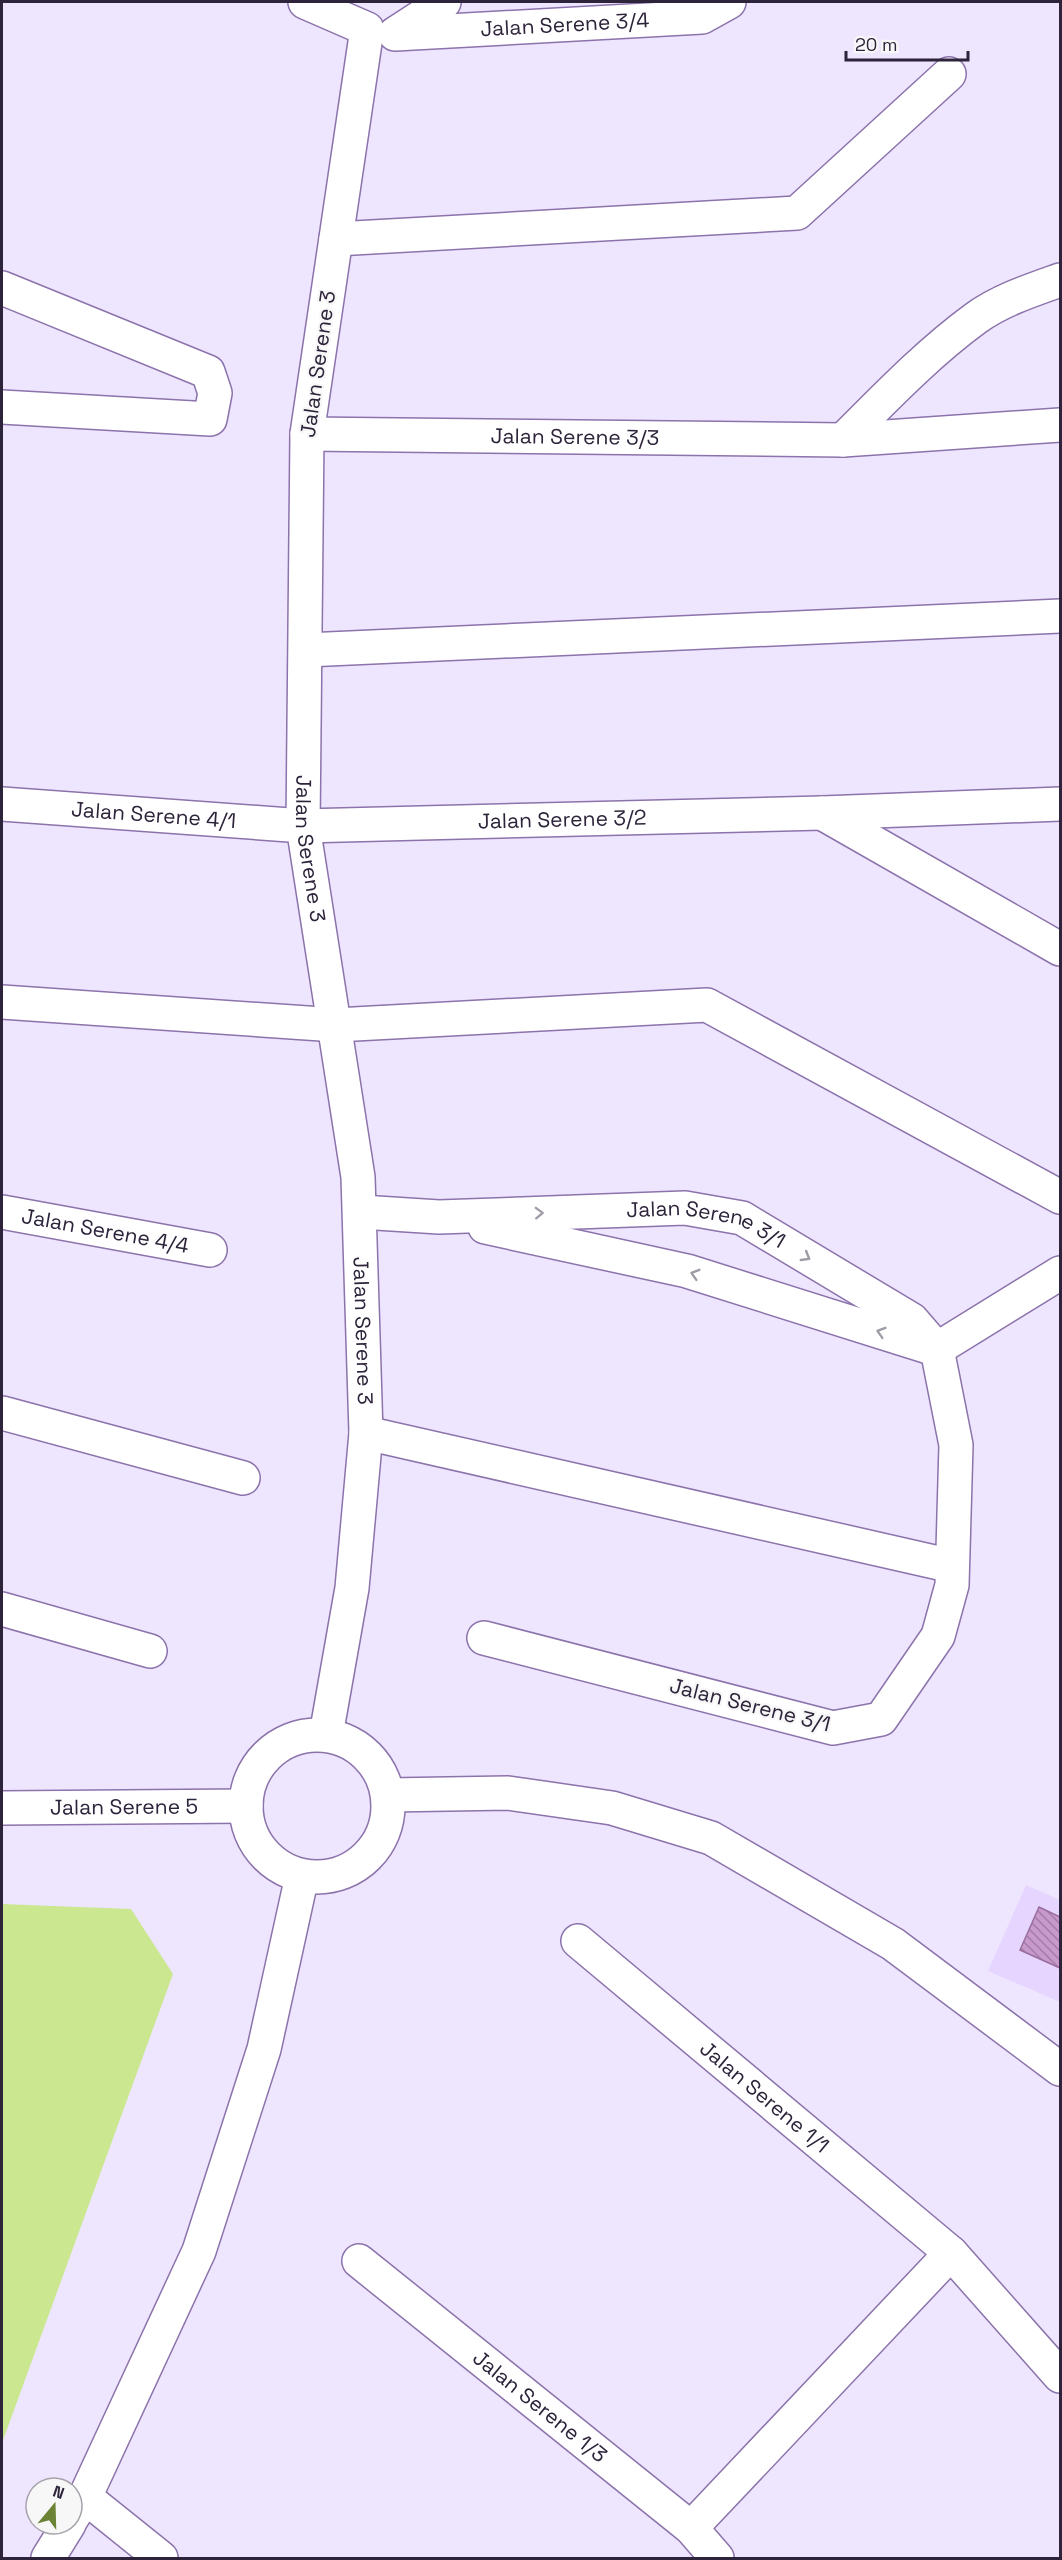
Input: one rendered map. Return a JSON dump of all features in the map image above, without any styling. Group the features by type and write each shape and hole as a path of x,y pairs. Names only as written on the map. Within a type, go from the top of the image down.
{"street":[{"path":"305,2 381,31 444,2"},
{"name":"Jalan Serene 3/4","path":"381,31 702,17 729,2"},
{"name":"Jalan Serene 3","path":"326,1736 352,1588 366,1433 361,1212 336,1025 303,826 307,435 336,239 381,31"},
{"path":"336,239 797,213 949,74"},
{"path":"843,440 915,369 977,317 1017,295 1060,280"},
{"path":"2,288 208,372 215,393 210,419 2,408"},
{"name":"Jalan Serene 3/3","path":"307,435 843,440 1060,425"},
{"path":"306,650 1060,616"},
{"name":"Jalan Serene 4/1","path":"2,804 303,826"},
{"name":"Jalan Serene 3/2","path":"303,826 822,813 1060,804"},
{"path":"822,813 1060,948"},
{"path":"2,1002 336,1025 706,1005 1060,1197"},
{"name":"Jalan Serene 3/1","path":"361,1212 439,1217 685,1208 742,1218 912,1320 937,1349 956,1446 952,1585 938,1636 881,1719 833,1728 484,1638"},
{"name":"Jalan Serene 4/4","path":"2,1212 210,1250"},
{"name":"Jalan Serene 3/1","path":"439,1217 687,1271 937,1349"},
{"path":"937,1349 1060,1274"},
{"path":"2,1413 243,1478"},
{"path":"366,1433 952,1566"},
{"path":"2,1609 150,1652"},
{"path":"302,1736 326,1736 349,1743 368,1755 381,1774 388,1795 388,1819 381,1840 367,1857 348,1870 326,1877 302,1876 280,1867 262,1851 250,1830 246,1806 250,1782 261,1761 279,1746 302,1736"},
{"path":"388,1795 508,1793 612,1808 711,1838 893,1944 1060,2069"},
{"name":"Jalan Serene 5","path":"2,1808 246,1806"},
{"path":"84,2494 199,2251 264,2049 302,1876"},
{"name":"Jalan Serene 1/1","path":"578,1941 951,2253 1060,2376"},
{"path":"691,2528 951,2253"},
{"name":"Jalan Serene 1/3","path":"359,2261 691,2528 717,2559"},
{"path":"84,2518 161,2559"},
{"path":"48,2559 62,2536"}],"shaded area":[{"path":"1026,1885 1060,1900 1060,2002 988,1971"}],"green space":[{"path":"2,1904 131,1909 173,1974 2,2443"}],"building":[{"path":"1039,1907 1060,1917 1060,1968 1020,1950"}]}
